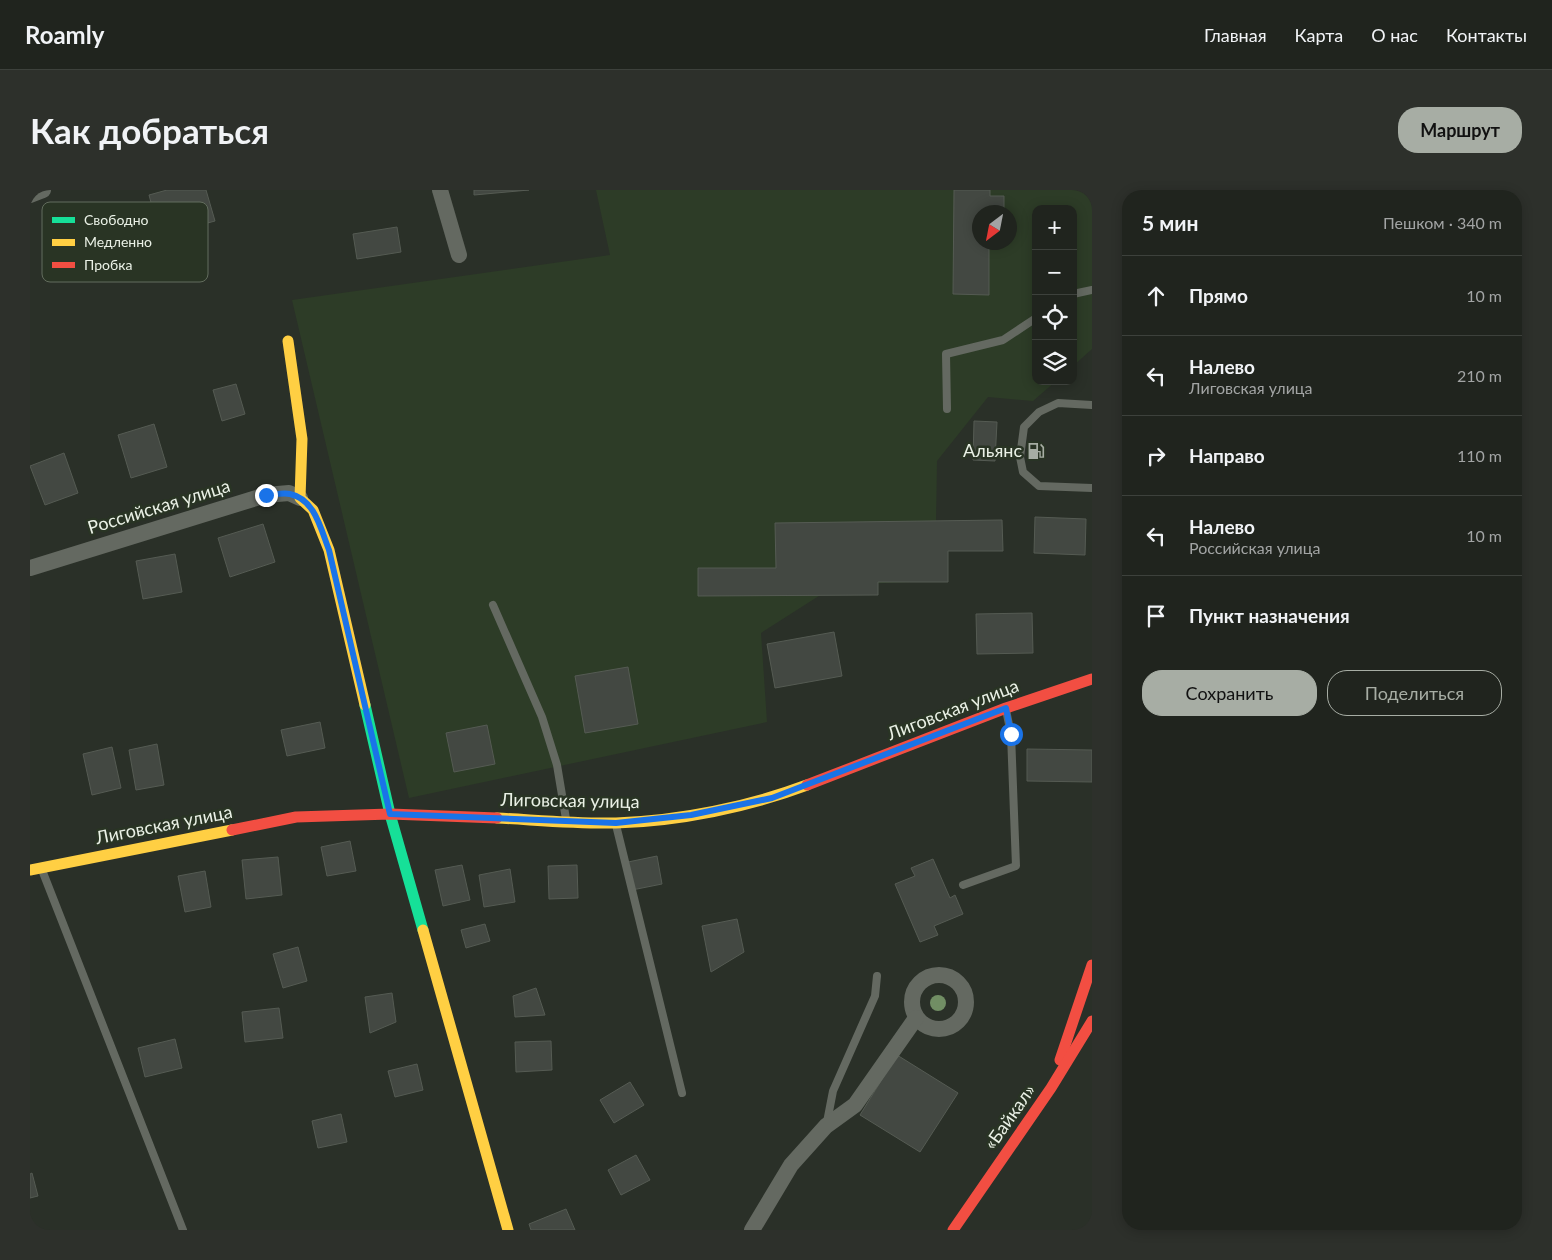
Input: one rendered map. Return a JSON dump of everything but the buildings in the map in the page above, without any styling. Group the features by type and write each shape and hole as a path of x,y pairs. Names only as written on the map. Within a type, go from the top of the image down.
{"main road":[{"path":"288,341 303,434 304,469 300,498 313,510 329,550 390,814 508,1230"},
{"name":"Лиговская улица","path":"36,869 296,817 390,814 616,823 691,815 772,798 1006,708 1092,678"},
{"path":"1051,1088 1092,965"},
{"name":"«Байкал»","path":"953,1230 1051,1088 1092,1021"}],"street":[{"path":"30,195 43,190"},
{"path":"440,190 459,255"},
{"name":"Российская улица","path":"30,568 266,495 289,494 300,498"},
{"path":"752,1230 791,1165 826,1126 854,1105 916,1018"}],"lane":[{"path":"1077,293 1092,290"},
{"path":"947,409 946,354 1003,340 1032,321"},
{"path":"1092,404 1058,403 1039,412 1024,427 1020,457 1024,472 1032,482 1039,486 1092,488"},
{"path":"493,605 542,717 557,766 566,820"},
{"path":"963,885 1016,866 1011,734 1006,708"},
{"path":"616,823 682,1093"},
{"path":"36,869 183,1230"},
{"path":"826,1126 833,1091 875,996 877,976"}],"shaded area":[{"path":"596,190 1092,190 1092,349 1077,362 1077,205 1032,205 1032,385 1051,385 1033,401 988,397 937,461 935,581 836,585 761,633 767,722 409,798 292,300 610,255"}],"traffic: fast":[{"path":"365,705 390,814 423,930"}],"traffic: slow":[{"path":"288,341 302,439 300,498 313,510 329,550 365,705"},
{"path":"497,818 601,823 640,822 713,812 761,800 807,785"},
{"path":"30,870 232,830"},
{"path":"423,930 508,1230"}],"traffic: jam":[{"path":"807,785 1006,708 1092,679"},
{"path":"232,830 296,817 390,814 497,818"},
{"path":"1060,1060 1092,965"},
{"path":"953,1230 1051,1088 1092,1021"}],"place":[{"name":"Альянс","path":"1036,451"}],"route":[{"path":"266,495 289,494 300,498 313,510 329,550 390,814 616,823 691,815 772,798 1006,708 1011,734"}]}
